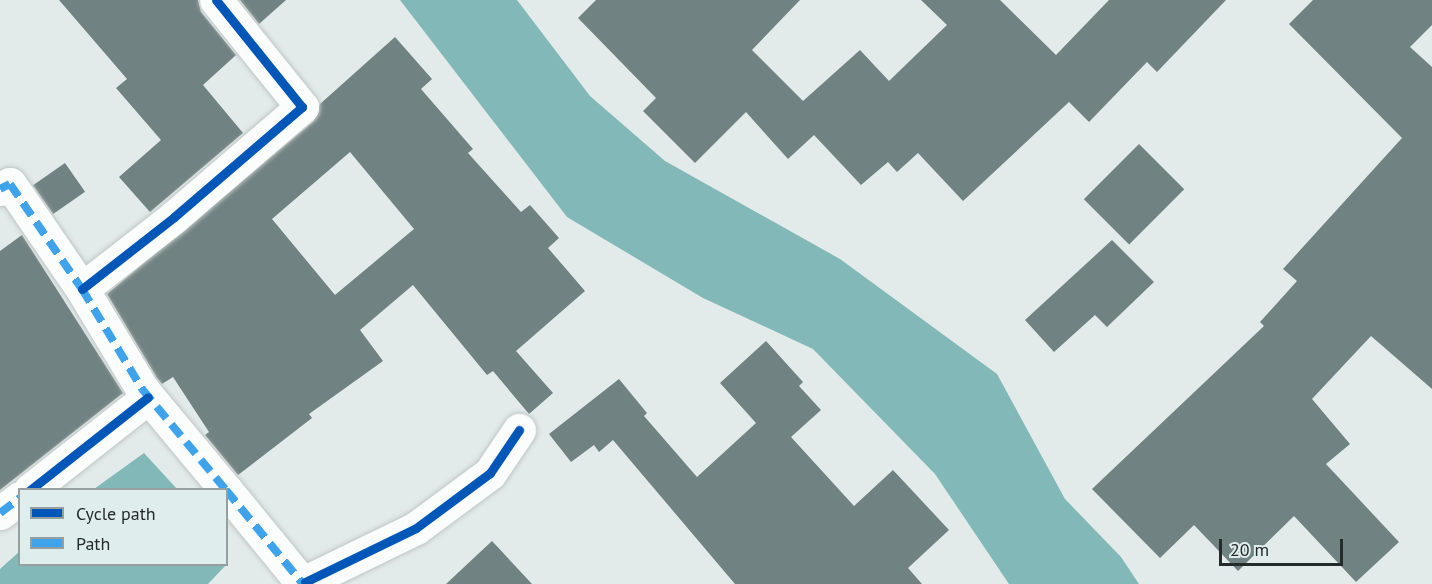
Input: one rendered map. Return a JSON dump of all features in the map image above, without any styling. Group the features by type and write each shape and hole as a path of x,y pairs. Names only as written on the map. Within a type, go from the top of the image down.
{"street":[{"path":"82,289 174,217 302,107 216,0"},
{"path":"0,189 10,184 82,289 148,397 224,488"},
{"path":"31,488 148,397"},
{"path":"228,492 304,583 416,528 490,473 519,430"},
{"path":"0,513 18,500"}],"water":[{"path":"400,0 517,0 590,96 665,161 840,259 997,374 1065,499 1121,557 1139,584 1009,584 935,474 813,349 703,298 567,217"},
{"path":"144,453 176,488 95,488"},
{"path":"18,553 18,566 225,566 208,584 0,584 0,569"}],"building":[{"path":"59,0 198,0 201,12 236,55 203,85 243,133 150,212 119,177 161,140 116,88 127,79"},
{"path":"240,0 286,0 259,24"},
{"path":"596,0 800,0 752,50 803,101 860,50 889,81 947,25 921,0 1000,0 1056,55 1109,0 1226,0 1157,72 1147,62 1089,122 1069,102 963,201 918,153 897,172 888,162 861,185 814,135 788,159 746,112 695,163 643,111 656,98 578,18"},
{"path":"1313,0 1432,0 1432,25 1410,47 1432,67 1432,389 1371,336 1312,399 1350,444 1326,464 1399,542 1356,582 1294,516 1238,571 1194,525 1160,558 1092,489 1264,326 1260,322 1297,281 1283,269 1402,138 1289,24"},
{"path":"395,37 432,79 421,89 473,149 468,153 521,212 530,205 559,238 548,248 585,291 516,351 553,393 529,414 493,371 487,375 413,285 360,330 383,361 309,414 312,418 238,475 205,435 209,432 173,377 162,384 157,378 107,294 314,121 320,104","holes":["350,152 414,229 335,295 272,219"]},
{"path":"1139,144 1184,189 1129,244 1084,199"},
{"path":"65,163 85,192 53,214 33,185"},
{"path":"22,235 123,393 0,490 0,251"},
{"path":"1112,240 1154,282 1107,327 1095,315 1054,352 1025,320"},
{"path":"766,341 803,382 799,386 821,410 791,437 854,506 893,470 949,530 908,568 922,584 735,584 613,440 599,452 594,445 571,462 549,434 619,379 647,413 644,416 697,477 756,423 720,383"},
{"path":"492,541 532,584 446,584"}],"marked path":[{"path":"0,189 10,184 82,289 142,389 224,488"},
{"path":"228,492 303,584"},
{"path":"0,513 18,500"}],"cycle path":[{"path":"82,289 174,217 302,107 216,0"},
{"path":"33,488 148,397"},
{"path":"305,582 416,528 490,473 519,430"}]}
